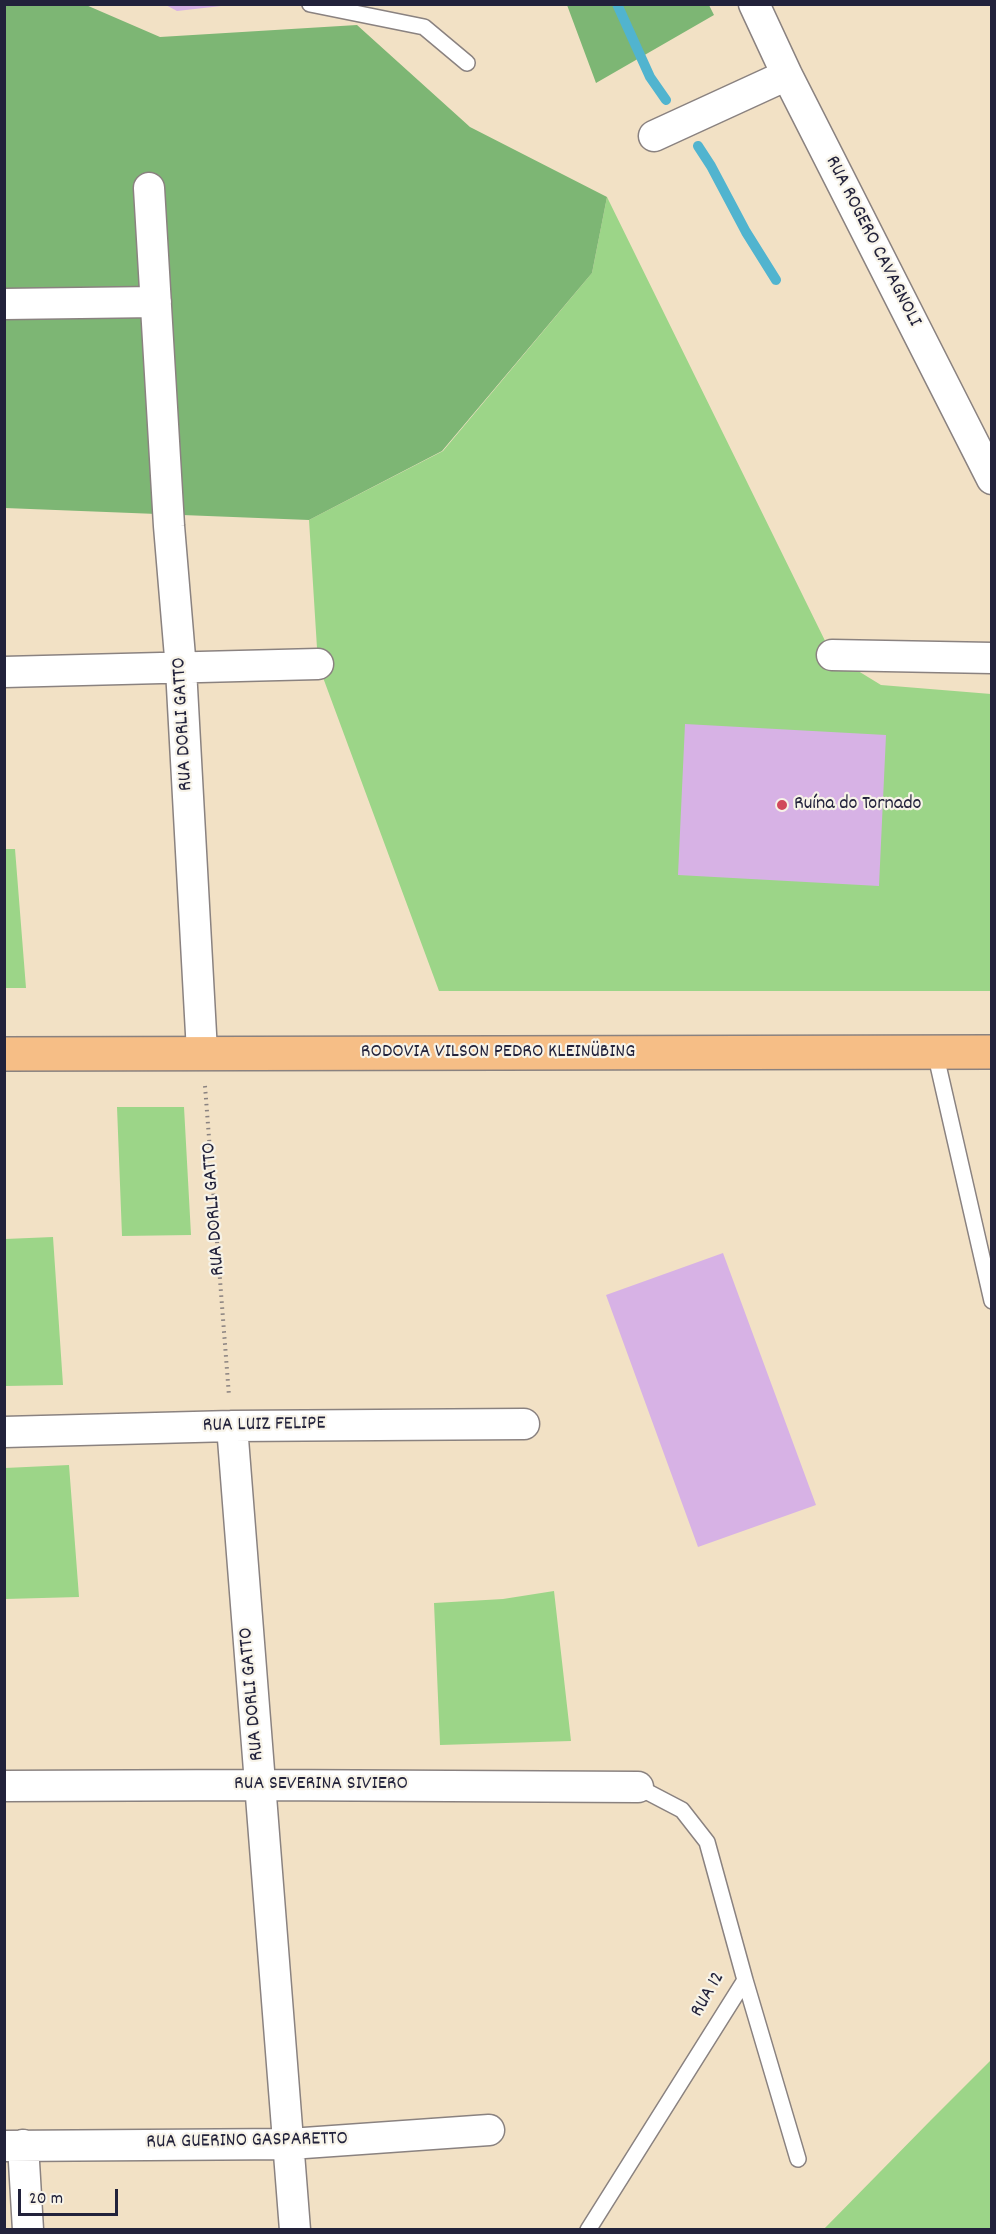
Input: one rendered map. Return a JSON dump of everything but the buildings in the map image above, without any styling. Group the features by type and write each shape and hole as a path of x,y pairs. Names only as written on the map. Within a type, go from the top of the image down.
{"main road":[{"name":"RODOVIA VILSON PEDRO KLEINÜBING","path":"4,1054 992,1052"}],"street":[{"name":"RUA ROGERO CAVAGNOLI","path":"754,4 787,75 992,479"},
{"path":"654,136 787,75"},
{"name":"RUA DORLI GATTO","path":"149,188 181,669 202,1052"},
{"path":"4,304 156,302"},
{"path":"832,655 992,658"},
{"path":"4,672 318,664"},
{"name":"RUA LUIZ FELIPE","path":"4,1432 232,1426 524,1424"},
{"name":"RUA DORLI GATTO","path":"232,1426 295,2229"},
{"name":"RUA SEVERINA SIVIERO","path":"4,1786 638,1787"},
{"name":"RUA GUERINO GASPARETTO","path":"14,2146 290,2144 489,2130"},
{"path":"14,2146 28,2229"}],"lane":[{"path":"310,4 424,27 466,63"},
{"path":"935,1052 992,1301"},
{"name":"RUA 12","path":"588,2229 745,1980 707,1842 682,1810 638,1787"},
{"path":"745,1980 798,2159"}],"path":[{"name":"RUA DORLI GATTO","path":"202,1052 232,1426"}],"green space":[{"path":"5,5 86,5 160,37 357,25 470,127 607,197 592,273 442,451 309,520 5,508"},
{"path":"567,5 709,5 714,15 596,83"},
{"path":"607,197 832,655 881,685 991,694 991,991 439,991 318,664 309,520 443,451 592,273"},
{"path":"4,849 15,849 26,988 5,988"},
{"path":"117,1107 184,1107 191,1235 122,1236"},
{"path":"53,1237 63,1385 5,1386 5,1239"},
{"path":"69,1465 79,1597 5,1599 5,1468"},
{"path":"554,1591 571,1741 440,1745 434,1603 503,1599"},
{"path":"991,2060 991,2229 824,2229 931,2120"}],"waterway":[{"path":"617,4 650,77 666,100"},
{"path":"698,146 776,280"}],"place":[{"name":"Ruína do Tornado","path":"782,805"}]}
